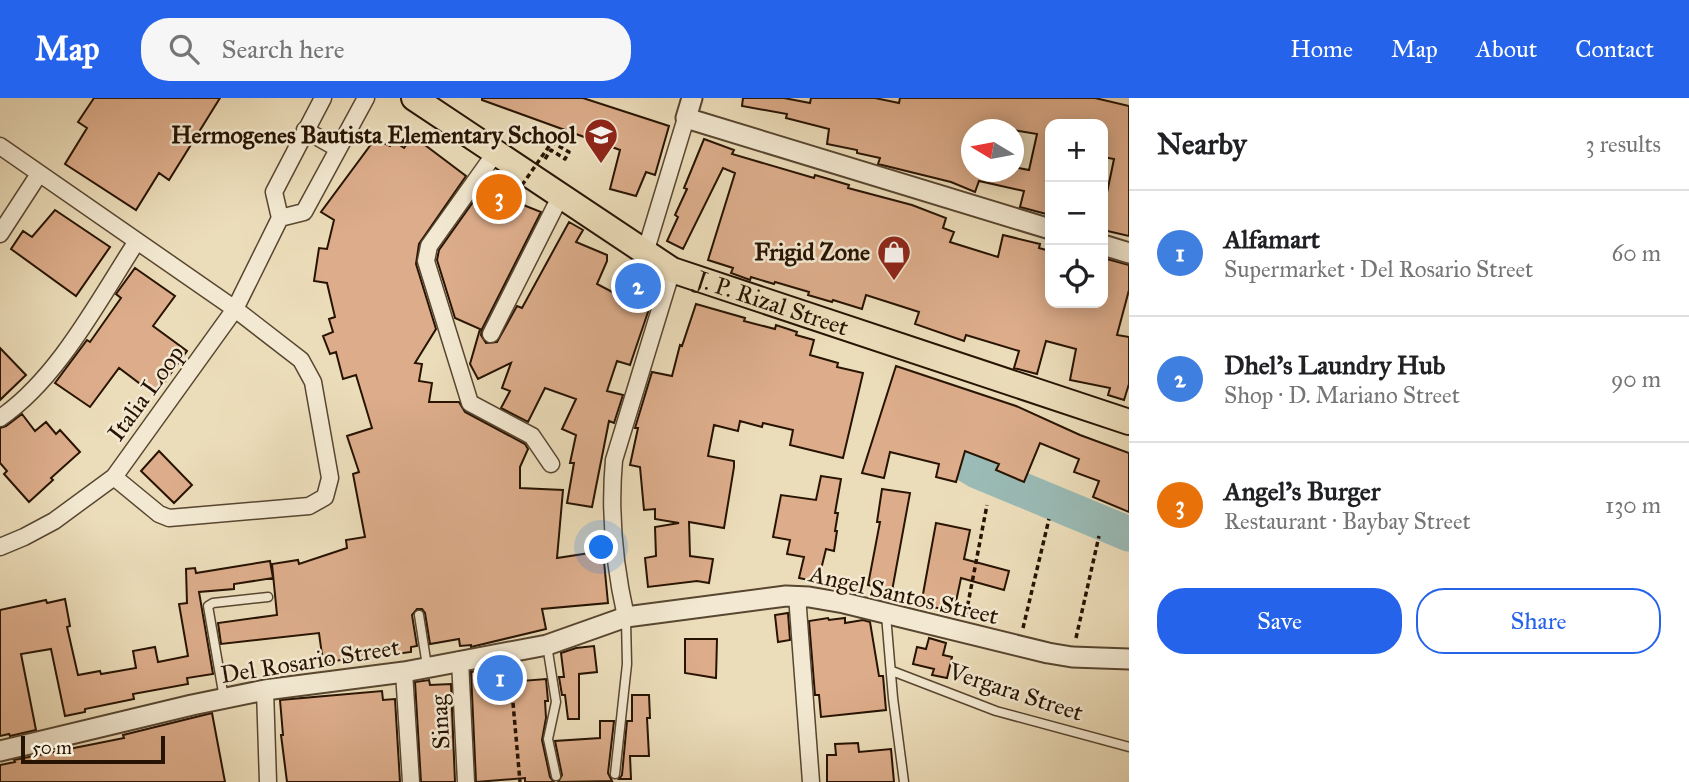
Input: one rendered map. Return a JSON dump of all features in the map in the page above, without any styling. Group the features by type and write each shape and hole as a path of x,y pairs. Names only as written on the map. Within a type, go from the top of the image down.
{"main road":[{"name":"J. P. Rizal Street","path":"414,98 672,270 1129,422"}],"street":[{"path":"323,98 274,192 280,218 304,212 366,98"},
{"path":"645,253 692,98"},
{"path":"686,118 1045,227"},
{"path":"305,130 337,148"},
{"path":"0,146 235,309 293,354 309,372 313,382 330,478 325,497 309,506 169,518 159,514 114,477"},
{"path":"496,152 429,246 426,261 470,402 532,436 551,464"},
{"path":"0,234 40,174"},
{"path":"491,334 561,195"},
{"name":"Italia Loop","path":"0,547 54,522 114,477 235,309 280,218"},
{"path":"0,418 28,394 66,350 137,241"},
{"path":"1108,247 1129,253"},
{"path":"626,617 614,561 614,460 672,270"},
{"path":"797,595 811,782"},
{"name":"Angel Santos Street","path":"626,617 797,595 844,603 1018,647 1072,657 1129,659"},
{"name":"Del Rosario Street","path":"0,751 265,690 404,672 547,645 626,617"},
{"name":"Sinag","path":"460,660 466,782"},
{"path":"404,672 411,782"},
{"path":"263,781 265,690"}],"lane":[{"path":"224,698 208,606 213,603 268,597"},
{"path":"886,614 904,782"},
{"path":"419,615 427,666"},
{"path":"615,774 626,664 626,617"},
{"path":"547,645 556,702 548,739 556,776"},
{"name":"Vergara Street","path":"892,671 996,711 1129,747"}],"path":[{"path":"522,185 552,142 569,152 565,159 551,150"},
{"path":"962,633 988,505"},
{"path":"1018,647 1049,519"},
{"path":"1072,657 1099,536"},
{"path":"508,651 520,782"}],"building":[{"path":"94,98 220,98 169,180 159,173 136,210 65,164 87,128 78,122"},
{"path":"482,98 583,98 669,126 655,175 646,172 636,196 610,189 620,150"},
{"path":"743,98 784,98 810,103 811,98 875,98 899,103 900,98 1095,98 1129,106 1129,236 1108,231 1108,188 1114,159 1108,158 1108,119 1045,119 1045,214 1020,207 1024,191 984,182 1024,182 1024,169 1029,170 1037,134 1024,132 1024,119 961,119 961,182 979,182 975,192 951,182 878,164 880,158 857,153 857,150 827,144 829,129 786,118 787,114 742,106"},
{"path":"413,136 466,176 419,244 416,264 436,329 415,363 422,364 419,381 432,383 429,402 459,402 465,412 525,444 528,449 520,467 520,488 563,490 557,558 603,551 608,603 542,609 546,629 471,647 460,646 459,639 430,644 425,613 422,609 417,609 412,615 417,646 411,647 411,652 352,660 323,662 319,633 221,644 218,623 277,615 272,564 298,560 299,564 347,548 346,540 365,537 353,474 359,472 347,436 372,428 356,375 343,379 336,352 330,354 323,336 333,332 329,319 335,317 327,283 314,281 319,248 327,249 334,220 321,212 375,139 390,146 394,141 404,148"},
{"path":"704,139 734,150 732,154 814,178 815,175 849,185 848,188 912,205 946,218 943,228 954,232 950,242 998,257 1003,235 1040,244 1039,248 1045,250 1045,308 1108,308 1108,259 1129,265 1129,290 1117,335 1129,337 1129,384 1124,400 1108,395 1110,388 1070,380 1076,349 1046,341 1037,374 1014,368 1019,351 966,335 964,341 915,324 919,312 866,295 862,309 808,295 809,292 775,282 774,284 751,277 750,280 731,273 733,268 708,260 735,173 723,168 683,249 667,241 687,189 684,188"},
{"path":"489,187 519,209 521,204 541,212 482,329 481,335 486,343 497,342 517,306 522,308 569,222 583,230 576,242 607,255 597,284 622,297 620,305 630,309 645,276 653,279 645,308 649,309 630,365 617,361 607,391 623,395 614,423 609,421 592,507 567,503 574,463 570,463 576,435 562,429 576,399 545,388 528,422 501,408 510,391 502,388 511,363 478,379 470,364 480,329 455,318 437,260 439,250 483,188 487,190"},
{"path":"55,210 110,247 76,296 11,249 23,231 32,237"},
{"path":"135,268 175,296 153,326 187,351 155,395 119,368 90,407 55,383 87,340 90,342 121,298 116,294"},
{"path":"696,304 745,318 744,321 775,329 776,325 797,332 796,335 814,340 810,355 838,363 837,367 863,373 843,458 790,445 793,430 763,423 762,427 740,421 738,431 714,425 708,456 734,461 724,528 689,522 690,556 713,559 709,583 697,581 648,587 645,558 656,556 655,527 679,523 655,519 655,509 644,510 640,467 630,465 638,428 635,428 652,372 672,376 680,345 682,346"},
{"path":"0,348 26,375 0,400"},
{"path":"896,366 1016,406 1080,435 1129,453 1129,512 1093,497 1099,481 1074,472 1079,459 1040,443 1024,482 996,470 999,464 965,451 956,482 936,477 939,464 890,452 884,478 862,473"},
{"path":"22,414 35,431 46,422 56,434 60,430 80,452 29,502 4,474 7,471 0,463 0,428"},
{"path":"159,451 192,485 174,503 141,471"},
{"path":"821,476 841,479 835,513 838,513 834,551 826,549 818,582 799,578 804,557 787,554 790,540 773,537 781,495 816,500"},
{"path":"882,489 910,493 892,591 868,585 880,522 877,522"},
{"path":"936,523 970,530 964,559 1009,571 1004,590 961,578 954,611 921,605"},
{"path":"270,561 273,578 234,584 234,589 199,592 213,674 187,678 188,684 133,694 134,699 65,716 51,649 21,654 36,730 0,736 0,610 46,600 47,603 65,599 70,626 67,627 78,675 136,668 133,651 155,647 158,662 188,656 179,604 187,603 186,569 195,568 196,573"},
{"path":"788,613 790,640 778,642 775,615"},
{"path":"845,618 845,623 863,620 870,622 879,676 883,676 886,710 821,717 819,695 815,695 809,621"},
{"path":"929,638 946,643 943,655 952,657 947,678 932,675 934,669 913,664 917,647 926,649"},
{"path":"685,639 717,639 716,678 685,673"},
{"path":"594,646 597,672 579,674 579,719 568,719 559,677 564,677 561,653"},
{"path":"508,668 509,682 546,679 548,701 545,701 546,718 542,740 550,777 554,782 525,782 525,778 476,782 471,672"},
{"path":"429,680 430,685 451,684 455,782 421,782 415,682"},
{"path":"382,691 383,700 395,699 400,782 287,782 280,700"},
{"path":"632,695 649,695 649,756 630,756 631,779 619,779 622,775 627,721 632,721"},
{"path":"212,713 225,782 0,782 0,765 15,762 14,760 124,738 123,735"},
{"path":"600,721 614,721 608,773 612,781 558,782 562,775 555,741 600,738"},
{"path":"858,743 859,752 891,749 894,782 827,782 827,755 836,755 835,744"}],"waterway":[{"path":"964,463 977,471 1129,534"}],"place":[{"name":"Hermogenes Bautista Elementary School","path":"601,165"},
{"name":"Angel's Burger","path":"499,197"},
{"name":"Frigid Zone","path":"894,282"},
{"name":"Dhel's Laundry Hub","path":"638,286"},
{"name":"Alfamart","path":"500,678"}]}
